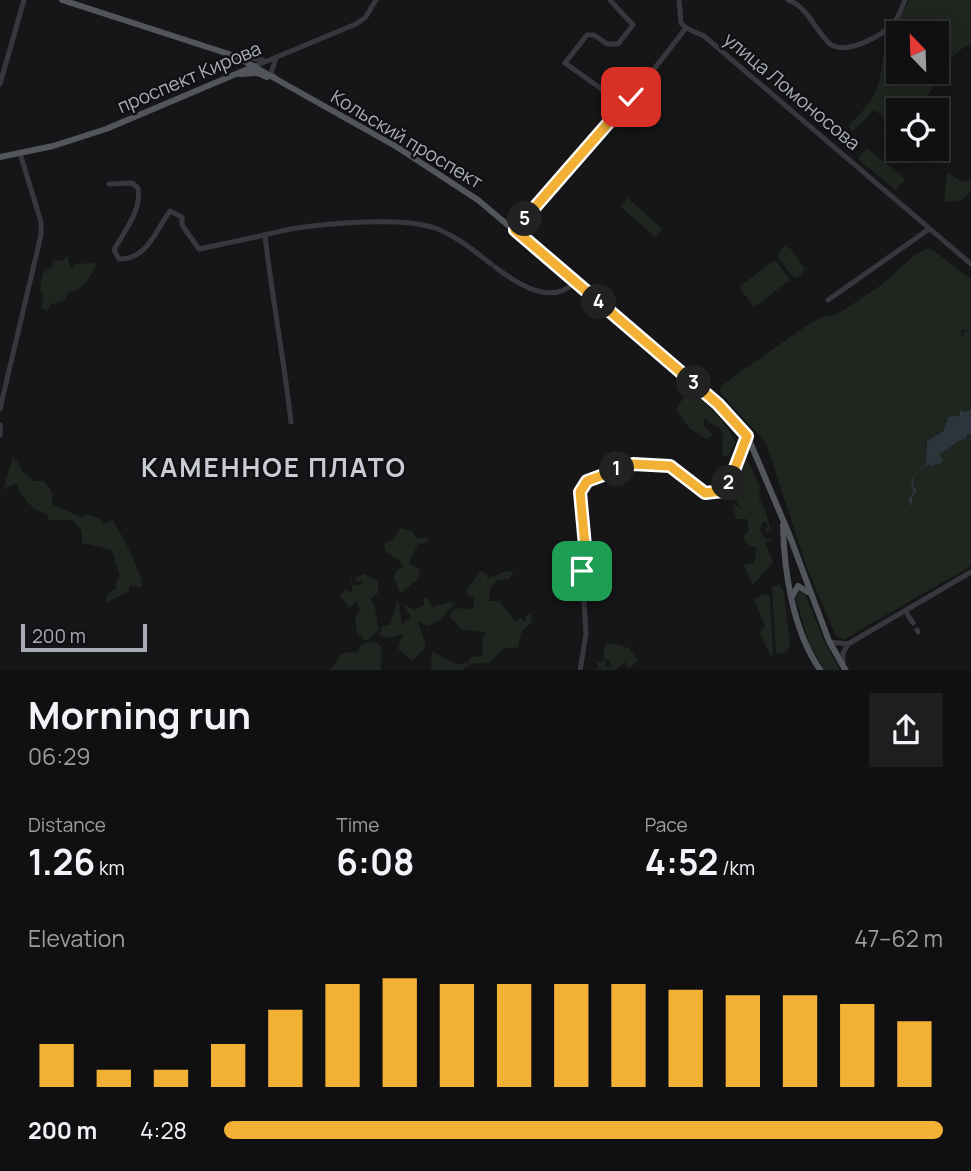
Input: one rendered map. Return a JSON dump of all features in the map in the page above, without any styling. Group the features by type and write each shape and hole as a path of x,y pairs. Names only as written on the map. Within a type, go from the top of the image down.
{"main road":[{"name":"Кольский проспект","path":"62,0 235,56 255,66 427,166 515,230 718,404 747,436 760,461 829,641 844,668"},
{"name":"проспект Кирова","path":"0,157 106,130 255,66"},
{"path":"234,74 258,73 279,81"},
{"name":"Кольский проспект","path":"783,523 793,597 802,633 821,670"},
{"path":"793,597 795,590 801,586 813,599"}],"street":[{"path":"0,84 24,0"},
{"name":"проспект Кирова","path":"255,66 356,24 365,18 376,0"},
{"path":"610,0 633,25 618,44 607,44 594,35 587,36 565,63 624,105"},
{"path":"515,230 624,105 686,28 681,23 679,0"},
{"path":"788,0 795,1 829,44 842,47 863,43 882,34 896,20 905,0"},
{"name":"улица Ломоносова","path":"686,28 704,36 971,264"},
{"path":"235,56 257,61 276,58 271,73 279,81"},
{"path":"0,409 41,235 41,222 20,153"},
{"path":"109,184 132,183 138,188 133,215 114,250 119,259 129,260 147,247 170,211 182,217 182,225 199,249 265,235 327,226 411,223 447,233 533,290 561,292 575,282"},
{"path":"828,300 929,229"},
{"path":"265,235 271,298 285,360 291,422"},
{"path":"0,425 0,435"},
{"path":"580,670 586,634 582,571 585,532 580,492 584,485 624,467 643,464 670,466 705,493 723,491 730,481 747,436"},
{"path":"829,641 835,645 848,644 971,572"},
{"path":"906,612 913,624"},
{"path":"844,668 843,653 848,644"}],"shaded area":[{"path":"909,0 971,0 971,44 962,48 949,62 949,21 897,21"},
{"path":"886,43 886,84 936,84 923,98 886,98 886,118 874,110 853,131 848,126 874,95"},
{"path":"867,148 905,179 896,190 858,159"},
{"path":"947,172 962,182 971,180 971,191 961,201 944,202"},
{"path":"628,198 662,229 655,237 620,206"},
{"path":"784,246 791,249 805,269 798,278 791,275 777,256"},
{"path":"930,248 971,279 971,331 961,329 961,337 965,331 971,332 971,410 964,412 960,409 961,415 948,417 943,430 927,441 926,465 941,464 943,460 939,454 967,439 968,434 971,435 971,566 843,640 835,634 807,568 766,443 720,392 721,386 800,330 822,317 836,315 880,286 916,254"},
{"path":"67,256 71,269 76,266 73,264 96,263 95,267 82,286 69,292 64,301 51,304 47,311 41,307 44,300 40,289 43,273 52,267 53,260 63,261"},
{"path":"775,260 790,280 754,307 739,287"},
{"path":"687,391 708,405 727,427 735,442 728,457 722,455 723,432 717,425 716,427 704,418 704,427 714,435 706,439 689,428 676,410"},
{"path":"960,409 964,412 971,410 971,435 968,434 966,439 939,454 943,460 941,464 930,466 929,463 914,476 926,464 927,441 943,431 948,417 960,415"},
{"path":"744,453 760,487 759,498 772,534 769,530 767,533 765,531 768,526 766,521 760,529 765,539 772,539 773,542 765,541 773,562 753,585 744,565 754,563 757,548 747,544 743,536 749,531 747,519 736,519 733,504 742,509 734,498 740,488 745,491 738,465 740,455"},
{"path":"13,457 22,472 34,481 44,481 52,492 52,504 80,517 87,514 99,518 104,524 112,520 126,543 142,587 129,586 129,591 105,603 108,593 117,588 116,582 120,576 112,550 82,543 82,531 73,520 49,520 46,514 27,502 16,483 3,490"},
{"path":"914,476 913,485 917,491 912,497 912,507 908,500 914,492 911,483"},
{"path":"400,528 413,532 417,539 428,538 429,542 418,544 409,563 420,570 419,578 400,594 394,577 397,570 404,568 386,552 384,544 394,538"},
{"path":"481,571 487,574 487,579 505,571 514,572 509,579 497,581 490,587 489,601 499,601 514,620 518,621 520,617 524,621 527,619 524,616 531,614 532,622 522,631 518,647 503,649 490,663 471,664 461,670 431,670 432,651 458,664 468,662 471,657 482,656 483,637 486,633 461,629 450,617 456,609 473,609 475,597 469,596 466,590"},
{"path":"350,573 353,585 363,584 355,579 363,574 378,581 378,593 370,599 374,604 379,630 366,641 357,632 355,618 360,611 357,602 349,608 340,595 345,590 353,594"},
{"path":"779,584 784,592 790,646 786,652 776,654 772,587"},
{"path":"800,591 805,593 824,641 840,670 825,670 810,646 796,599"},
{"path":"766,594 770,598 773,655 770,656 760,632 765,627 754,599"},
{"path":"427,597 432,607 449,602 455,604 438,621 427,626 418,621 426,646 413,661 398,649 403,634 391,638 379,636 382,626 390,625 398,599 402,625 411,616 402,603 414,610 424,605 424,599"},
{"path":"374,641 381,646 381,670 330,670 342,653 357,652 362,645"},
{"path":"612,643 629,648 638,661 629,668 625,662 615,670 590,670 598,668 597,663 606,660 605,666 612,668 610,661 603,657 605,644"}],"district":[{"name":"КАМЕННОЕ ПЛАТО","path":"274,468"}],"route":[{"path":"582,571 585,532 580,492 587,481 633,464 643,464 670,466 705,493 723,491 730,481 747,436 718,404 515,230 631,97"}]}
